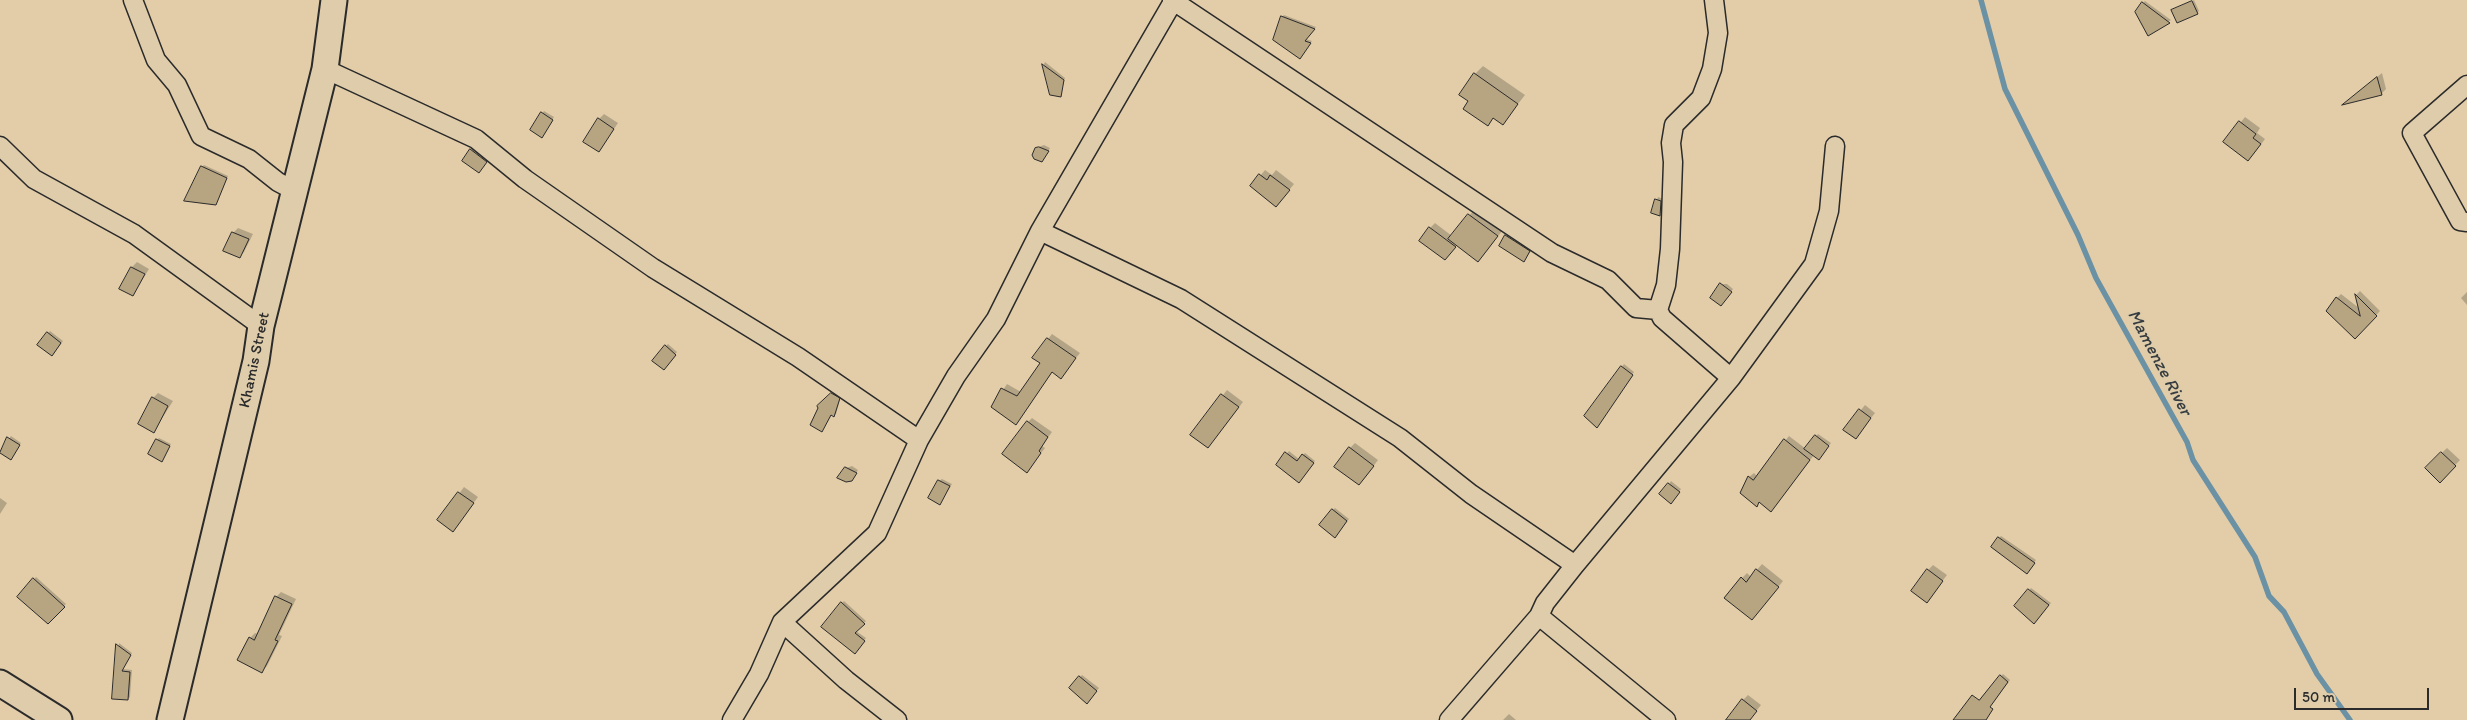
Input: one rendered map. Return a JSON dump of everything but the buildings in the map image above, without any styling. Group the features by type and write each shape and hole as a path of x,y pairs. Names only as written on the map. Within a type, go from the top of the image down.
{"street":[{"path":"133,0 156,60 177,85 201,136 249,159 278,182 295,191"},
{"name":"Khamis Street","path":"170,720 252,380 261,326 325,69 334,0"},
{"path":"732,720 759,674 782,622 877,533 919,440 956,376 996,319 1040,231 1173,0 1552,253 1608,280 1636,308 1658,310"},
{"path":"1714,0 1718,33 1712,69 1701,98 1674,125 1671,143 1670,249 1666,285 1658,310 1662,318 1731,378"},
{"path":"325,69 476,138 526,179 653,268 798,357 919,440"},
{"path":"2467,85 2412,133 2460,221 2467,222"},
{"path":"0,146 34,179 134,234 261,326"},
{"path":"1449,720 1539,616 1545,603 1575,565 1731,378 1814,264 1829,211 1835,146"},
{"path":"1040,231 1180,299 1400,438 1471,494 1575,565"},
{"path":"1539,616 1666,720"},
{"path":"782,622 846,680 897,720"},
{"path":"0,682 59,720"}],"waterway":[{"name":"Mamenze River","path":"1981,0 2005,89 2078,235 2096,278 2187,442 2193,460 2255,557 2269,596 2284,612 2317,674 2350,720"}]}
